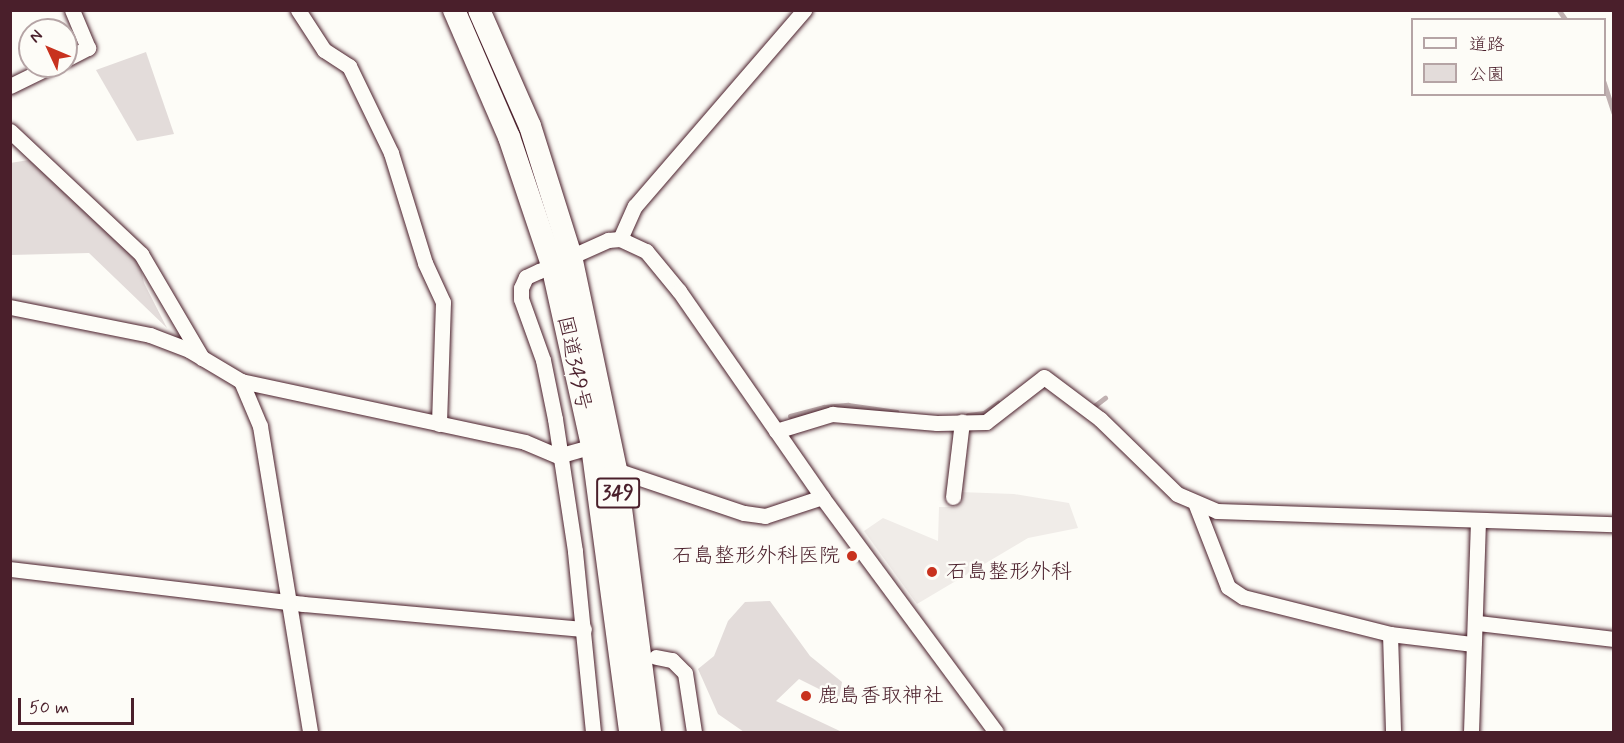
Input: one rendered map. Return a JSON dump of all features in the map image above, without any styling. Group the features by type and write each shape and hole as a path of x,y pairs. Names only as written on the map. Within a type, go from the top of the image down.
{"highway":[{"name":"国道349号","path":"454,10 561,261 591,446 630,732"},
{"name":"国道349号","path":"479,10 530,126 561,261 615,470 650,732"}],"street":[{"path":"298,10 324,50 350,66 391,153 425,263 443,302 439,424"},
{"path":"620,239 635,206 804,10"},
{"path":"78,24 88,48 78,53"},
{"path":"10,86 26,78"},
{"path":"10,131 141,254 204,360"},
{"path":"593,732 584,629 543,360 521,299 526,277 620,239 633,241 659,265 822,496 996,732"},
{"path":"10,307 150,335 204,360 241,381 525,442 558,456 591,446"},
{"path":"776,431 832,414 986,422 1044,377 1100,418 1177,494 1196,505 1238,514 1614,524"},
{"path":"241,381 260,426 291,602 310,732"},
{"path":"953,496 962,422"},
{"path":"615,470 744,513 765,516 822,496"},
{"path":"1196,505 1228,587 1243,597 1390,634 1473,644"},
{"path":"1472,732 1473,644 1478,623 1478,521"},
{"path":"10,569 291,602 584,629"},
{"path":"1478,623 1614,639"},
{"path":"1390,634 1394,732"},
{"path":"656,657 672,660 685,673 694,732"}],"shaded area":[{"name":"石島整形外科","path":"959,492 1014,494 1069,503 1078,528 1028,538 917,604 864,531 883,518 938,541 939,507 956,507"}],"green space":[{"path":"146,52 174,134 137,141 96,70"},
{"path":"29,160 139,260 144,283 167,328 89,253 11,255 10,163"},
{"path":"770,601 810,656 842,682 839,699 799,679 776,701 842,732 744,732 718,714 698,669 714,656 728,621 745,602"}],"waterway":[{"path":"1559,10 1565,18"},
{"path":"1606,88 1614,112"},
{"path":"1093,407 1105,398"},
{"path":"968,415 984,413 998,403"},
{"path":"790,416 824,407 848,405 897,412"}],"place":[{"name":"石島整形外科医院","path":"852,556"},
{"name":"石島整形外科","path":"932,572"},
{"name":"鹿島香取神社","path":"806,696"}]}
